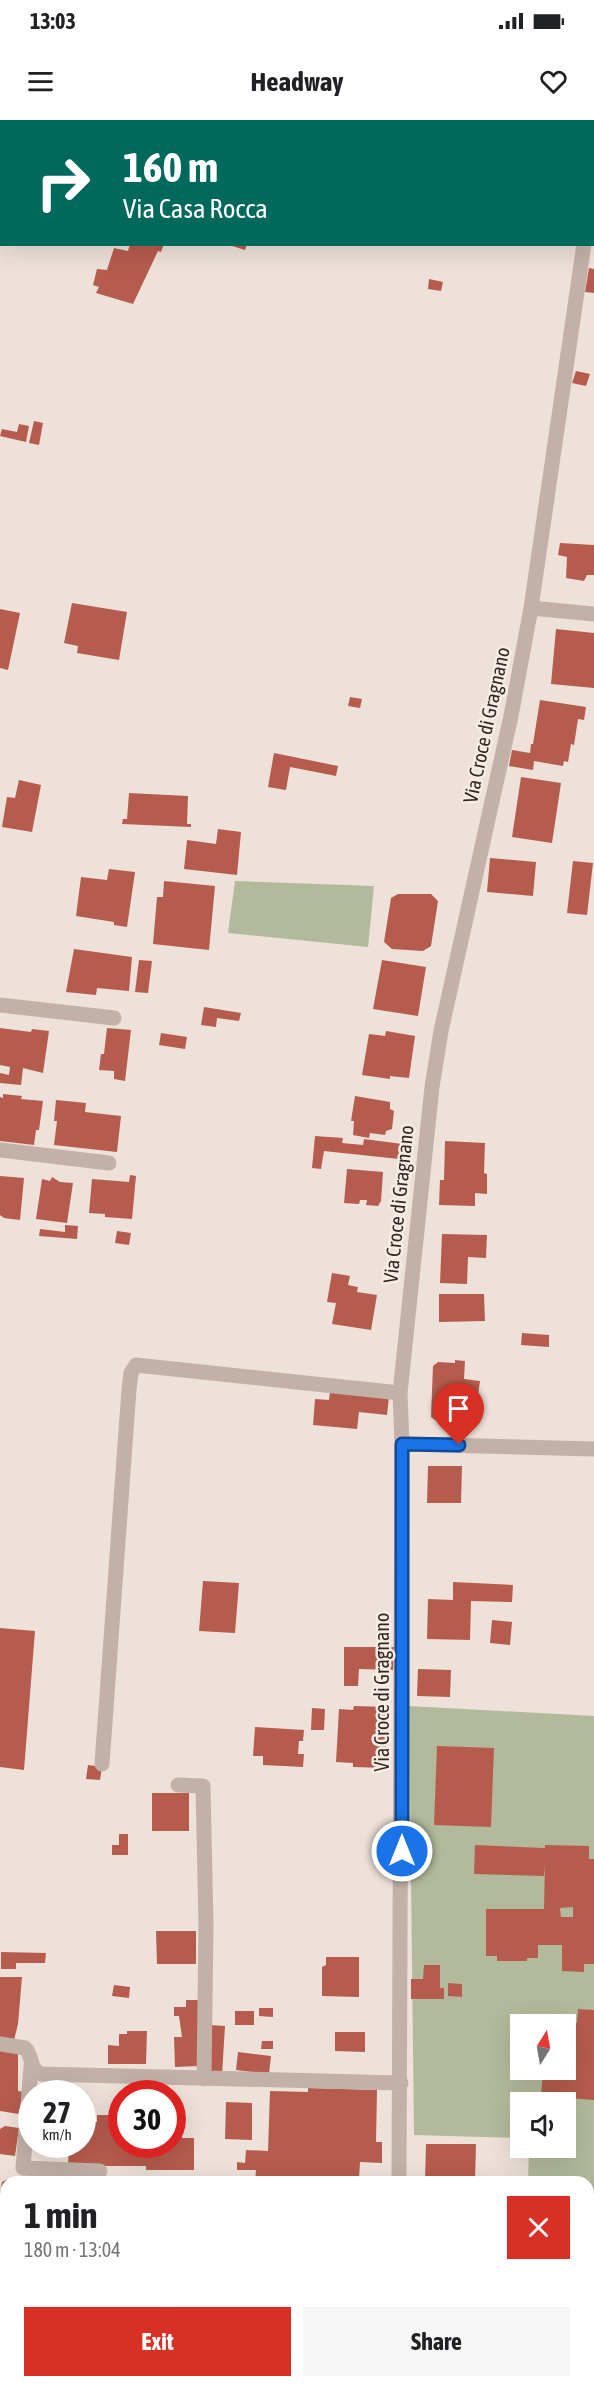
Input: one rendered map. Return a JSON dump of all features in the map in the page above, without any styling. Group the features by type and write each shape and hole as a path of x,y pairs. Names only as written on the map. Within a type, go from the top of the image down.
{"street":[{"name":"Via Croce di Gragnano","path":"399,2176 402,1444 400,1393 432,1087 441,1031 511,716 531,608 584,246"},
{"path":"531,608 594,614"},
{"path":"0,1005 114,1018"},
{"path":"0,1150 109,1163"},
{"path":"102,1764 129,1389 131,1373 136,1365 400,1393"},
{"path":"402,1444 594,1449"},
{"path":"178,1785 203,1786 206,1925 204,2079"},
{"path":"0,2044 25,2048 30,2053 23,2168 100,2171"},
{"path":"31,2066 35,2072 41,2074 401,2083"}],"green space":[{"path":"235,881 374,886 368,947 228,933"},
{"path":"409,1706 594,1716 594,2176 528,2176 529,2158 576,2158 576,2092 510,2092 510,2138 414,2135"}],"building":[{"path":"129,246 163,246 161,252 158,251 133,304 96,293 99,287 93,285 97,269 107,270 114,248 128,251"},
{"path":"232,246 246,246 245,250"},
{"path":"589,268 594,269 594,293 585,292"},
{"path":"429,279 443,282 441,291 428,289"},
{"path":"576,371 590,374 586,386 572,383"},
{"path":"34,421 43,423 39,445 29,443"},
{"path":"19,424 29,426 26,442 0,436 2,429 17,432"},
{"path":"560,543 594,545 594,575 587,575 584,581 566,578 567,557 558,555"},
{"path":"72,603 127,612 119,660 77,653 78,646 64,643"},
{"path":"0,609 20,613 8,670 0,668"},
{"path":"556,629 594,633 594,688 551,684"},
{"path":"350,697 362,699 360,708 348,706"},
{"path":"540,700 586,707 584,720 578,719 574,745 571,744 568,762 564,761 563,766 534,761 533,770 509,766 512,750 530,753"},
{"path":"274,753 338,766 336,776 290,767 286,790 268,787"},
{"path":"521,777 561,783 552,843 512,837"},
{"path":"19,780 41,785 32,832 2,827 7,797 15,798"},
{"path":"129,793 188,796 187,824 191,824 191,827 122,824 123,819 127,819"},
{"path":"218,829 241,832 237,875 184,869 187,840 216,844"},
{"path":"490,858 536,862 533,896 487,892"},
{"path":"573,861 593,863 587,915 567,913"},
{"path":"109,869 135,872 127,927 114,925 114,922 76,916 81,877 107,880"},
{"path":"164,881 215,886 209,950 153,944 157,897 163,897"},
{"path":"398,894 431,894 438,901 431,946 423,951 392,949 384,942 391,898"},
{"path":"74,949 132,957 129,991 97,988 96,995 66,992"},
{"path":"139,960 152,961 148,993 135,992"},
{"path":"382,960 426,967 418,1016 373,1009"},
{"path":"204,1007 241,1013 239,1021 217,1018 216,1027 201,1025"},
{"path":"0,1028 31,1032 32,1029 49,1031 43,1073 23,1068 21,1085 0,1083 0,1073 9,1075 10,1067 0,1065"},
{"path":"107,1028 131,1030 125,1081 114,1079 114,1071 99,1070 101,1054 104,1054"},
{"path":"386,1031 415,1036 409,1078 390,1076 390,1079 362,1075 369,1034 385,1036"},
{"path":"161,1033 187,1037 185,1049 159,1045"},
{"path":"3,1094 22,1096 21,1099 43,1101 39,1130 36,1130 34,1145 0,1141 0,1097 3,1098"},
{"path":"355,1096 390,1102 390,1109 394,1111 392,1129 386,1131 385,1135 370,1133 369,1138 353,1135 354,1121 351,1121"},
{"path":"56,1100 86,1103 85,1112 121,1116 117,1152 54,1145 57,1121 54,1121"},
{"path":"315,1136 343,1138 342,1143 363,1145 364,1139 410,1145 408,1160 324,1151 321,1169 312,1168"},
{"path":"445,1141 485,1143 484,1173 487,1174 487,1194 475,1193 475,1206 439,1205 440,1180 444,1180"},
{"path":"347,1169 383,1172 381,1201 378,1206 366,1205 367,1200 360,1200 359,1204 344,1203"},
{"path":"130,1175 136,1176 132,1219 89,1213 92,1179 129,1182"},
{"path":"0,1176 24,1178 20,1220 4,1218 0,1215"},
{"path":"52,1177 60,1182 73,1183 67,1223 36,1219 42,1179 50,1181"},
{"path":"65,1225 78,1226 77,1239 39,1236 40,1229 65,1232"},
{"path":"117,1231 131,1233 129,1245 115,1243"},
{"path":"442,1234 487,1235 486,1258 468,1257 467,1284 440,1283"},
{"path":"332,1273 350,1276 348,1285 358,1287 357,1292 377,1295 371,1330 332,1324 336,1303 327,1302"},
{"path":"439,1294 484,1294 485,1321 439,1322"},
{"path":"522,1333 549,1335 549,1347 521,1345"},
{"path":"455,1360 465,1361 464,1379 480,1381 477,1403 463,1403 462,1421 456,1426 431,1417 433,1366 438,1362 455,1363"},
{"path":"330,1392 389,1397 387,1415 359,1412 357,1429 313,1425 315,1399 329,1400"},
{"path":"428,1466 462,1466 461,1503 427,1503"},
{"path":"203,1581 239,1583 235,1633 199,1631"},
{"path":"453,1582 513,1585 512,1602 471,1601 470,1640 427,1639 428,1599 453,1600"},
{"path":"492,1620 512,1622 510,1645 490,1643"},
{"path":"0,1628 35,1631 24,1770 0,1767"},
{"path":"344,1647 394,1647 393,1670 359,1669 358,1686 344,1686"},
{"path":"418,1669 451,1670 450,1697 417,1696"},
{"path":"354,1706 388,1707 385,1768 353,1767 353,1763 336,1762 339,1709 353,1710"},
{"path":"312,1708 325,1709 324,1730 311,1730"},
{"path":"255,1727 304,1730 303,1741 299,1741 298,1754 304,1754 303,1767 263,1765 263,1756 253,1756"},
{"path":"437,1746 494,1748 491,1827 434,1825"},
{"path":"88,1765 102,1767 100,1780 86,1779"},
{"path":"152,1793 189,1793 189,1831 152,1831"},
{"path":"119,1834 128,1834 128,1855 112,1855 112,1845 119,1845"},
{"path":"475,1845 545,1848 545,1845 589,1846 589,1859 594,1859 594,1964 584,1964 584,1972 562,1971 562,1945 538,1945 538,1958 527,1958 527,1961 497,1961 497,1956 486,1956 486,1909 544,1909 545,1864 544,1876 474,1874","holes":["573,1907 573,1917 561,1917 560,1908"]},
{"path":"156,1931 196,1931 196,1964 157,1964"},
{"path":"1,1952 46,1953 45,1963 16,1963 16,1969 1,1969"},
{"path":"326,1957 359,1957 359,1997 322,1996 322,1967 326,1965"},
{"path":"424,1965 440,1965 440,1988 444,1988 444,1999 411,1999 411,1979 423,1979"},
{"path":"0,1977 22,1977 18,2024 14,2040 0,2038"},
{"path":"448,1983 462,1984 462,1997 448,1996"},
{"path":"114,1985 130,1987 129,1998 112,1996"},
{"path":"186,2000 198,2000 199,2066 175,2067 174,2037 182,2037 179,2016 174,2016 174,2007 186,2007"},
{"path":"259,2008 273,2008 273,2017 259,2016"},
{"path":"578,2009 594,2010 594,2100 576,2099 576,2092 541,2092 542,2080 576,2080"},
{"path":"235,2011 254,2011 254,2025 235,2025"},
{"path":"210,2025 225,2026 222,2075 207,2074"},
{"path":"127,2031 147,2031 146,2064 108,2064 108,2045 119,2046 119,2034 127,2034"},
{"path":"335,2032 365,2032 365,2052 335,2051"},
{"path":"262,2041 273,2041 273,2049 261,2049"},
{"path":"0,2049 18,2052 18,2114 0,2111"},
{"path":"238,2052 271,2056 269,2074 236,2070"},
{"path":"308,2088 377,2090 376,2142 382,2142 382,2163 360,2162 359,2176 256,2176 256,2170 237,2170 237,2162 245,2163 246,2150 268,2151 270,2091 308,2092"},
{"path":"226,2102 252,2103 252,2140 225,2139"},
{"path":"97,2115 108,2115 108,2158 186,2158 186,2138 194,2138 194,2170 146,2170 146,2166 68,2166 68,2158 96,2158"},
{"path":"5,2126 18,2128 15,2156 0,2154 0,2129"},
{"path":"426,2144 476,2144 475,2176 425,2176"}],"route":[{"path":"402,1851 402,1444 459,1445"}]}
